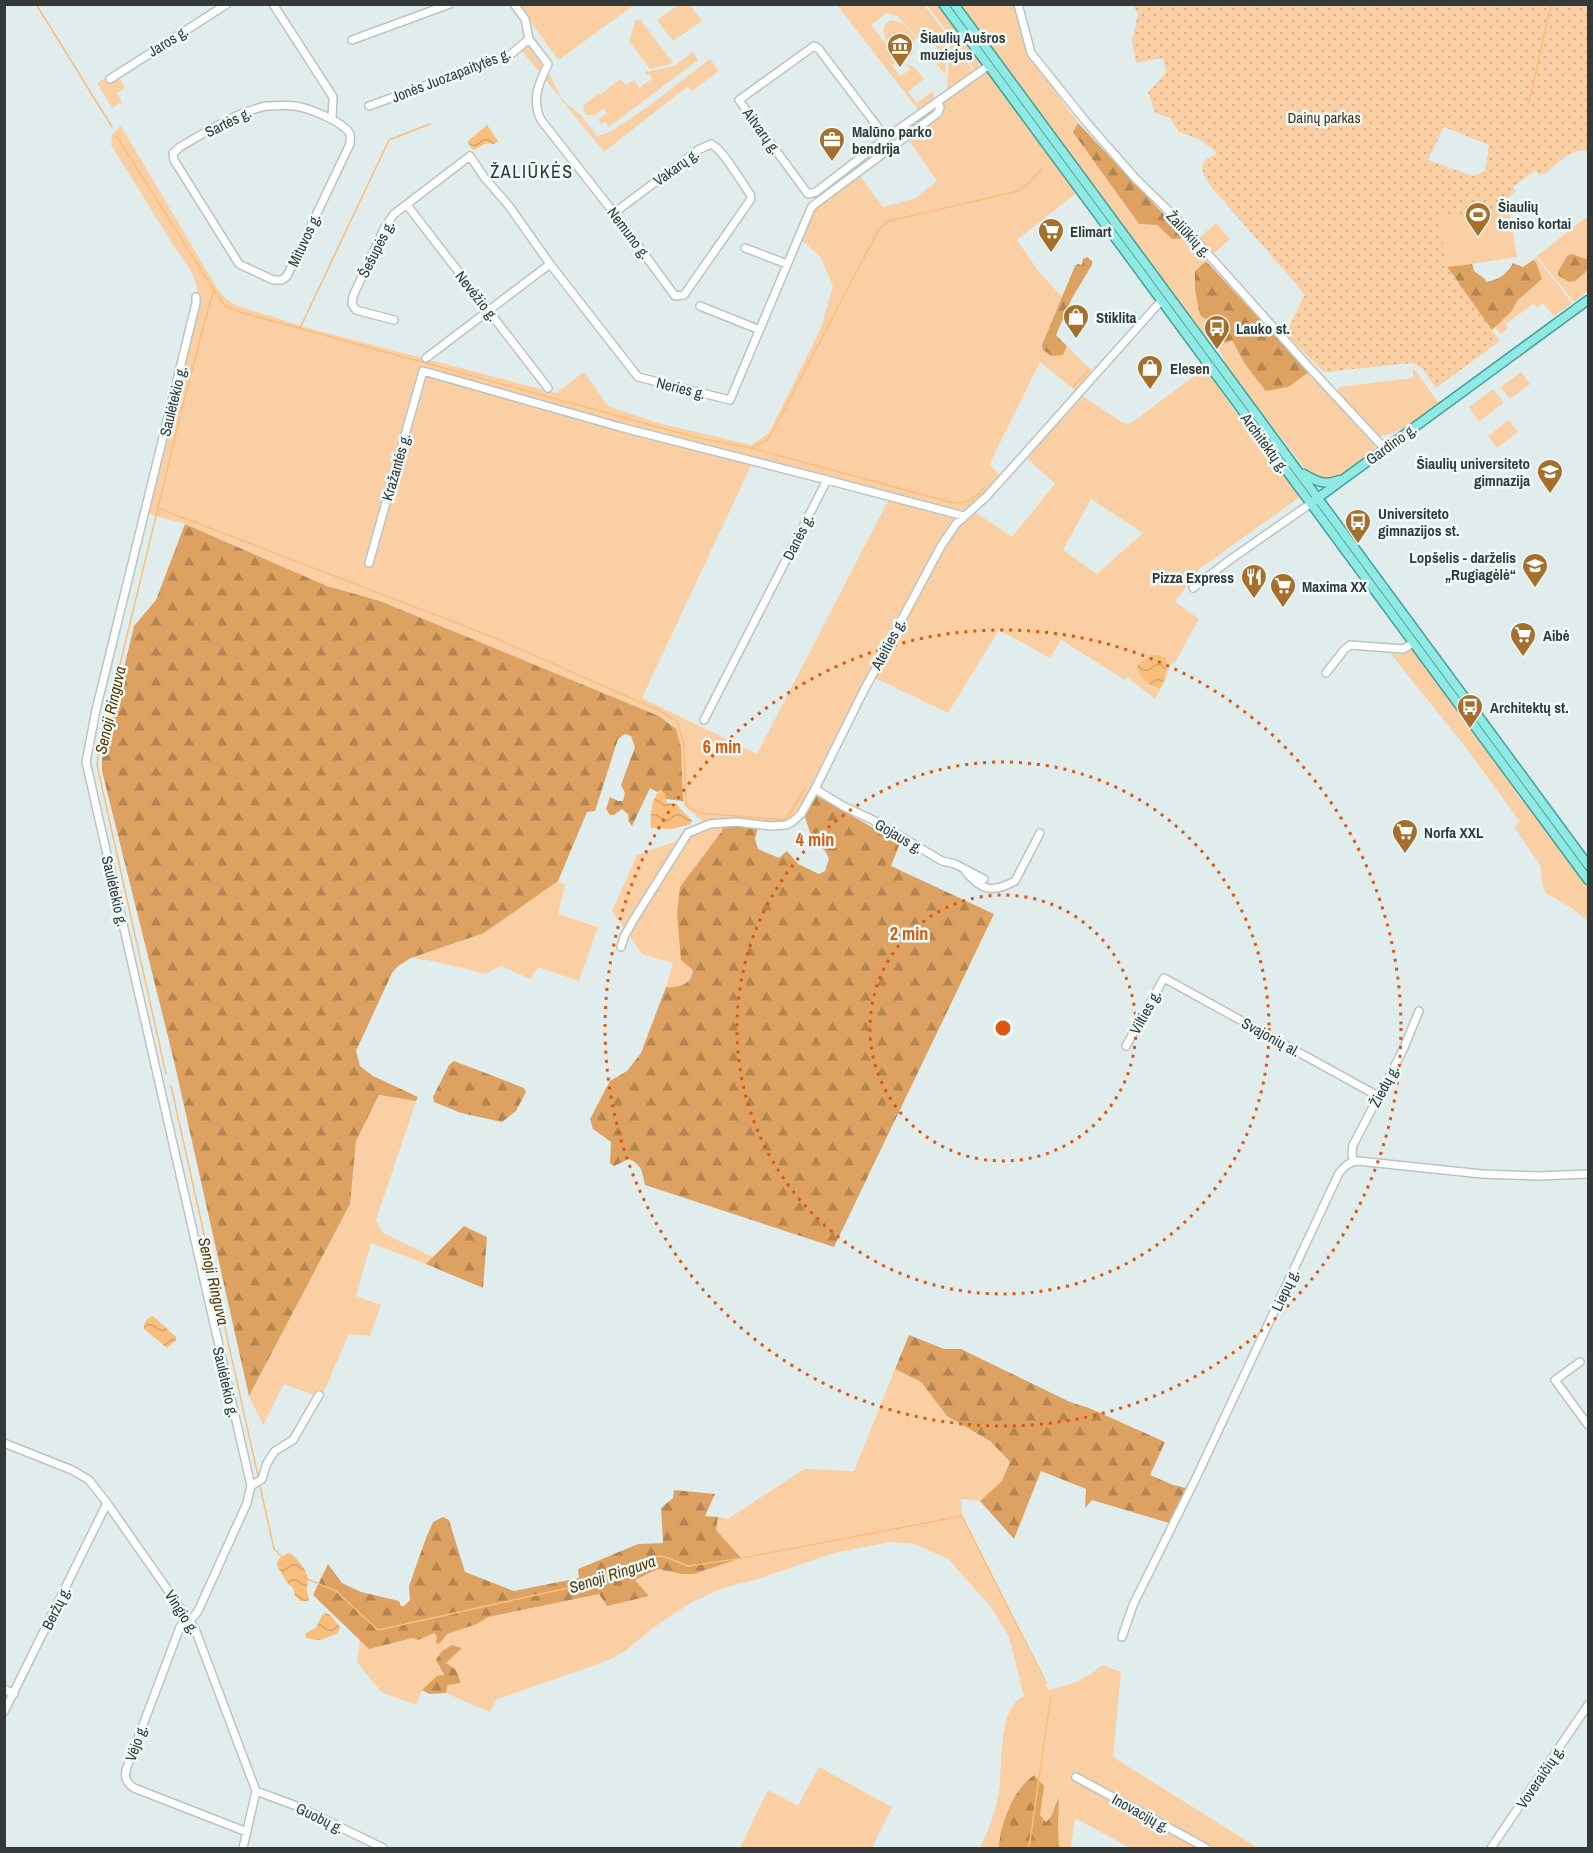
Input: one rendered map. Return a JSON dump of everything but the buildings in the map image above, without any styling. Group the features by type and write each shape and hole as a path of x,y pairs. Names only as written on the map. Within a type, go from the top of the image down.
{"main road":[{"name":"Architektų g.","path":"943,4 988,66 1041,131"},
{"name":"Architektų g.","path":"954,4 1041,131 1164,297 1299,472 1588,865"},
{"name":"Architektų g.","path":"1164,297 1310,504 1588,880"},
{"name":"Gardino g.","path":"1310,504 1588,300"},
{"path":"1299,472 1324,483 1345,478"},
{"path":"1416,646 1426,644"}],"street":[{"name":"Jaros g.","path":"110,79 227,4"},
{"path":"273,4 333,97 332,119"},
{"path":"352,40 450,4"},
{"path":"514,4 525,19 529,39"},
{"name":"Žaliūkių g.","path":"1018,4 1031,52 1087,123 1385,449"},
{"name":"Nemuno g.","path":"529,39 548,64 536,95 537,112 541,120 675,296 684,295 751,199"},
{"name":"Jonės Juozapaitytės g.","path":"369,106 510,55 529,39"},
{"name":"Aitvarų g.","path":"886,138 818,48 814,46 739,100 808,194 816,192 886,138 988,66"},
{"name":"Neries g.","path":"496,191 638,377 730,400 811,208 938,112 940,107 937,102"},
{"name":"Sartės g.","path":"173,153 229,119 251,109 266,106 295,106 314,111 332,119 351,136"},
{"name":"Mituvos g.","path":"173,153 174,160 239,264 273,280 282,280 287,276 350,144 351,136"},
{"name":"Vakarų g.","path":"614,213 698,150 711,144 714,144 721,152 750,194 751,199"},
{"name":"Šešupės g.","path":"394,320 356,310 352,304 352,296 385,227 394,214 470,156 496,191"},
{"name":"Nevėžio g.","path":"407,205 548,388"},
{"path":"745,248 787,264"},
{"path":"426,358 550,264"},
{"name":"Saulėtekio g.","path":"196,297 165,433 96,710 86,762 251,1486"},
{"name":"Ateities g.","path":"621,947 634,919 688,832 710,824 736,822 771,826 786,825 801,814 901,618 949,533 986,497 1164,297"},
{"path":"700,306 760,330"},
{"name":"Kražantės g.","path":"369,563 423,371 620,427 827,480"},
{"path":"827,480 964,516"},
{"name":"Danės g.","path":"704,720 827,480"},
{"name":"Gardino g.","path":"1193,588 1310,504"},
{"path":"1326,673 1350,645 1403,649 1416,646"},
{"name":"Gojaus g.","path":"815,789 942,861 984,879"},
{"path":"965,870 980,885 993,890 1003,888 1015,881 1040,833"},
{"name":"Vilties g.","path":"1126,1046 1164,978"},
{"name":"Svajonių al.","path":"1164,978 1378,1096"},
{"name":"Žiedų g.","path":"1353,1161 1353,1146 1403,1050 1419,1011"},
{"path":"1353,1161 1482,1174 1538,1176 1588,1174"},
{"name":"Liepų g.","path":"1122,1637 1134,1605 1339,1173 1345,1165 1353,1161"},
{"path":"1580,1362 1555,1380 1588,1425"},
{"path":"188,1619 198,1611 247,1503 251,1486 262,1479 267,1463 275,1451 293,1440 319,1395"},
{"name":"Vingio g.","path":"4,1443 72,1470 89,1480 107,1503 201,1641 256,1791"},
{"name":"Beržų g.","path":"4,1712 107,1503"},
{"name":"Vėjo g.","path":"188,1619 180,1627 125,1777 129,1785 134,1788 247,1832"},
{"path":"4,1689 14,1694"},
{"name":"Voveraičių g.","path":"1491,1848 1588,1705"},
{"name":"Inovacijų g.","path":"1076,1777 1206,1848"},
{"path":"243,1848 256,1791"},
{"name":"Guobų g.","path":"256,1791 299,1807 383,1848"}],"green space":[{"path":"518,5 634,5 560,59"},
{"path":"678,5 690,5 702,21 673,41 657,20"},
{"path":"837,5 924,5 948,36 945,75 932,58 937,51 935,42 928,36 917,38 898,16 887,13 871,25 897,58 898,60 892,65 900,76 910,70 906,64 908,64 916,69 924,79 908,92 917,103 933,91 935,99 919,111"},
{"path":"927,5 938,5 979,61 979,67 975,70"},
{"path":"961,5 1014,5 1028,53 1078,123 1074,132 1139,224 1157,225 1172,239 1186,238 1206,261 1195,271 1200,315 1232,339 1245,364 1288,387 1309,372 1375,446 1373,453 1333,480 1328,481 1308,472 1228,369 1219,349 1203,333 1170,291"},
{"name":"Dainų parkas","path":"1133,5 1588,5 1588,151 1582,150 1570,154 1544,174 1539,175 1536,170 1513,187 1516,191 1506,199 1509,208 1439,218 1447,267 1500,341 1436,388 1422,368 1412,363 1324,372 1286,334 1305,294 1212,188 1203,173 1202,166 1206,159 1216,155 1216,152 1199,139 1179,132 1170,118 1155,113 1148,92 1166,73 1163,58 1136,63 1132,41 1138,14","holes":["1444,127 1489,145 1485,171 1473,176 1428,160"]},
{"path":"636,19 638,21 640,19 673,63 650,69 629,41"},
{"path":"893,20 904,24 916,39 911,45 913,53 906,59 893,50 885,37 884,26"},
{"path":"950,40 974,71 947,91"},
{"path":"528,46 551,77 560,96 580,114 597,136 606,134 635,116 710,59 719,71 692,91 688,86 604,152 522,51"},
{"path":"693,52 698,60 609,127 605,122 601,124 598,119 607,113 604,108 595,115 587,115 583,110 584,105 619,80 626,85 634,80 639,88 652,79 645,72 674,66"},
{"path":"983,72 988,72 1076,193 1017,240 1039,272 1062,297 1042,345 1063,355 1067,346 1092,371 1076,391 1040,362 989,465 1002,477 982,498 970,507 957,511 755,457 642,698 757,754 889,499 956,518 943,535 801,805 790,820 777,823 748,821 704,823 685,806 681,747 670,723 659,716 380,601 327,586 185,524 148,514 198,296 196,283 190,270 111,145 112,134 121,126 217,288 227,300 238,306 304,327 556,393 584,372 608,406 654,422 751,445 769,433 821,328 833,286 820,256 800,239 814,209 860,176 883,207 914,199 937,181 908,139 944,111 943,100"},
{"path":"107,77 119,77 125,88 117,93 122,102 112,108 97,83"},
{"path":"1078,123 1186,238 1172,239 1157,225 1139,224 1073,132"},
{"path":"1509,208 1517,257 1447,268 1333,372 1324,372 1286,334 1305,295 1297,286 1439,218"},
{"path":"1588,216 1588,258 1572,255 1586,273 1588,270 1588,291 1574,302 1537,256"},
{"path":"1216,223 1230,239 1213,254 1199,238"},
{"path":"1572,254 1588,258 1588,270 1575,281 1569,282 1559,276 1558,272 1567,256"},
{"path":"1087,257 1092,261 1092,265 1072,298 1056,335 1067,346 1063,355 1052,356 1043,350 1042,345 1075,266 1082,265 1083,259"},
{"path":"1535,258 1572,303 1554,316 1543,303 1537,308 1533,304 1506,324 1508,328 1501,334 1495,327 1511,312 1518,300 1542,279 1536,262 1533,260"},
{"path":"1533,260 1536,262 1542,279 1518,300 1511,312 1493,329 1469,343 1459,283 1447,267 1472,264 1474,271 1486,282 1502,276 1513,263 1523,267"},
{"path":"1206,261 1309,372 1288,387 1266,391 1245,364 1232,340 1226,343 1223,341 1221,330 1200,315 1195,290 1195,271"},
{"path":"1206,368 1232,408 1242,417 1300,497 1198,570 1175,602 1199,619 1174,664 1171,663 1165,681 1155,699 1127,677 1125,680 1061,640 1050,658 999,630 948,713 873,677 954,530 975,512 1012,537 1055,484 1027,458 1081,395 1125,424 1131,423","holes":["1091,499 1143,533 1097,574 1063,550","1150,655 1166,672 1162,684 1156,688 1146,682 1137,666"]},
{"path":"1413,370 1439,404 1404,428 1379,438 1337,392 1339,387 1413,378"},
{"path":"1521,372 1530,384 1510,399 1501,387"},
{"path":"1493,389 1503,403 1480,421 1469,407"},
{"path":"1509,420 1518,432 1497,448 1488,436"},
{"path":"185,524 327,586 380,601 659,716 676,729 681,747 683,801 666,799 661,790 657,792 650,788 632,826 628,814 622,809 610,815 606,809 610,797 623,801 625,793 621,785 635,747 631,736 625,734 618,739 595,811 587,812 558,881 484,933 411,958 392,973 356,1051 360,1066 373,1076 418,1097 416,1101 379,1095 356,1141 350,1204 249,1396 174,1061 102,771 102,759 134,626 156,600"},
{"path":"1414,650 1500,767 1520,799 1531,809 1588,887 1588,921 1546,893 1540,865 1514,827 1520,822 1467,749 1390,653 1399,655"},
{"path":"815,795 900,843 891,866 994,914 834,1247 645,1185 641,1169 633,1161 629,1159 614,1166 610,1163 611,1142 593,1129 590,1119 610,1081 627,1071 641,1053 666,987 684,984 692,975 693,970 681,960 677,914 680,887 722,831 722,825 758,828 755,839 758,849 779,858 787,851 798,864 819,874 825,871 829,859 811,836 805,817"},
{"path":"722,825 692,975 681,986 666,987 673,963 642,954 612,911 637,855"},
{"path":"558,881 565,885 558,914 598,927 579,981 538,967 530,979 501,966 486,974 411,958 484,933"},
{"path":"454,1061 524,1088 526,1092 516,1111 502,1122 461,1113 434,1102 433,1097 449,1065"},
{"path":"379,1095 416,1101 376,1220 383,1233 433,1257 426,1264 371,1243 356,1296 381,1305 370,1336 349,1334 321,1398 284,1384 263,1425 249,1396 350,1204 356,1141"},
{"path":"464,1226 487,1237 483,1288 426,1264"},
{"path":"909,1335 944,1349 961,1349 1070,1402 1089,1408 1165,1442 1150,1475 1186,1488 1169,1523 1092,1500 1085,1508 1086,1489 1041,1471 1014,1539 980,1501 1002,1481 1010,1462 990,1441 947,1416 921,1382 895,1369"},
{"path":"895,1369 921,1382 947,1416 990,1441 1010,1463 1002,1481 980,1501 961,1499 962,1516 1048,1690 1083,1679 1102,1665 1121,1672 1113,1757 1258,1848 1130,1848 1075,1818 1071,1848 1059,1848 1058,1799 1052,1816 1047,1822 1040,1815 1044,1786 999,1838 999,1848 980,1848 998,1798 1005,1725 1015,1703 1024,1696 1009,1637 991,1607 948,1559 915,1544 890,1542 834,1553 755,1580 723,1588 692,1602 654,1627 624,1652 604,1662 497,1699 490,1712 446,1693 448,1685 446,1663 461,1648 452,1645 438,1666 444,1675 426,1686 416,1705 381,1692 357,1662 360,1640 370,1649 413,1638 418,1640 434,1632 437,1636 457,1631 488,1617 599,1593 649,1596 635,1580 659,1569 682,1574 741,1558 716,1530 718,1517 728,1519 804,1469 854,1471"},
{"path":"674,1490 715,1494 705,1516 718,1517 716,1530 741,1558 694,1574 658,1569 635,1580 649,1596 607,1606 599,1594 488,1617 477,1624 447,1634 440,1643 436,1644 437,1636 434,1633 418,1640 413,1638 369,1649 313,1595 328,1564 342,1583 361,1592 399,1601 401,1606 404,1606 410,1600 409,1586 433,1522 443,1517 449,1520 465,1572 514,1591 579,1578 578,1569 638,1544 663,1543 661,1508 673,1498"},
{"path":"452,1645 462,1648 446,1663 456,1670 461,1683 448,1685 446,1693 429,1694 422,1690 437,1676 444,1675 436,1660 442,1651"},
{"path":"819,1767 892,1807 872,1848 740,1848 768,1790 798,1806"},
{"path":"1034,1775 1044,1786 1040,1815 1046,1822 1059,1798 1059,1848 999,1848 1005,1817 1012,1802 1020,1789"}],"water":[{"path":"487,125 498,141 494,144 487,143 474,150 468,141"},
{"path":"1150,655 1165,657 1166,673 1160,688 1148,684 1138,670 1137,666"},
{"path":"661,790 665,794 667,803 677,804 692,821 691,824 672,829 651,828 653,802"},
{"path":"153,1316 176,1337 176,1340 167,1348 144,1329 146,1321"},
{"path":"289,1553 299,1561 306,1573 308,1601 301,1601 295,1596 293,1588 277,1566 281,1557"},
{"path":"326,1613 340,1627 337,1634 319,1640 305,1638 306,1633 316,1628 322,1615"}],"waterway":[{"path":"36,4 112,127"},
{"path":"1529,103 1551,4"},
{"path":"300,328 389,140 430,124"},
{"path":"117,137 225,306 698,438 751,448 953,503 970,500 984,488"},
{"path":"753,447 767,440 773,431 879,229 889,221 1018,191 1043,168"},
{"name":"Senoji Ringuva","path":"181,412 213,291"},
{"path":"1073,387 1089,370"},
{"name":"Senoji Ringuva","path":"166,1074 97,765 180,417"},
{"path":"158,508 495,638 660,711 677,721 684,744 686,803 688,807 699,813 784,820 805,788"},
{"name":"Senoji Ringuva","path":"171,1086 258,1476"},
{"name":"Senoji Ringuva","path":"260,1486 274,1549 281,1556"},
{"name":"Senoji Ringuva","path":"307,1579 336,1591 378,1630 582,1585 652,1557 661,1556 688,1566 737,1559 962,1516 1046,1683"},
{"name":"Senoji Ringuva","path":"1029,1848 1051,1695"}],"place":[{"name":"Šiaulių Aušros muziejus","path":"900,69"},
{"name":"Malūno parko bendrija","path":"832,163"},
{"name":"Šiaulių teniso kortai","path":"1478,238"},
{"name":"Elimart","path":"1051,254"},
{"name":"Stiklita","path":"1076,340"},
{"name":"Lauko st.","path":"1217,351"},
{"name":"Elesen","path":"1150,391"},
{"name":"Šiaulių universiteto gimnazija","path":"1550,495"},
{"name":"Universiteto gimnazijos st.","path":"1358,545"},
{"name":"Lopšelis - darželis „Rugiagėlė“","path":"1535,589"},
{"name":"Pizza Express","path":"1254,600"},
{"name":"Maxima XX","path":"1283,609"},
{"name":"Aibė","path":"1523,658"},
{"name":"Architektų st.","path":"1470,730"},
{"name":"Norfa XXL","path":"1405,855"}],"district":[{"name":"ŽALIŪKĖS","path":"532,171"}]}
